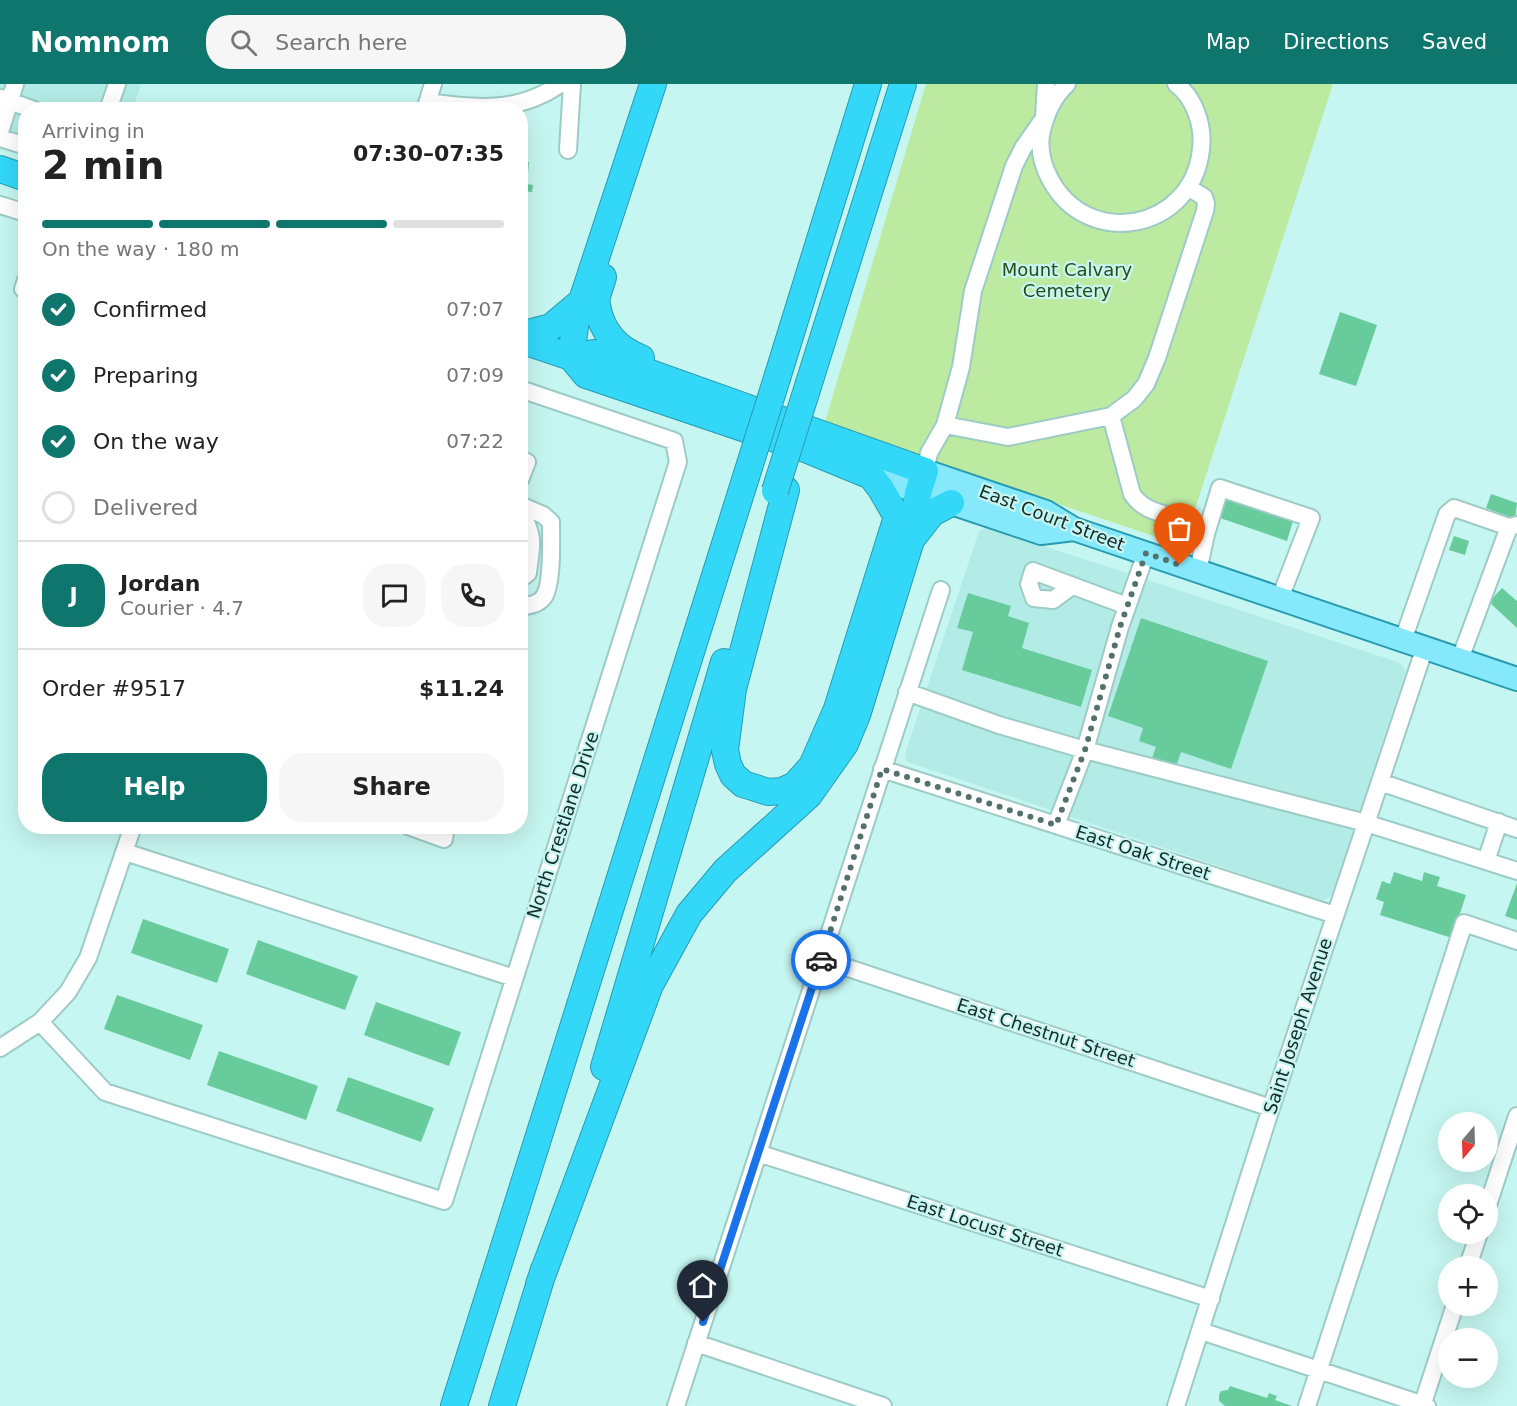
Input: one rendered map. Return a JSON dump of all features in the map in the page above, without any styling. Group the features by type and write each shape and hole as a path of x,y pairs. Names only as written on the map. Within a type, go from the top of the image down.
{"highway":[{"path":"528,333 551,327 589,303 653,84"},
{"path":"668,84 589,303 576,319 571,357 586,375 808,450 870,477 881,489 897,517"},
{"path":"797,310 854,84"},
{"path":"454,1406 868,84"},
{"path":"903,84 805,395 733,689 725,750 733,775 743,784 768,792 782,791 795,785 812,766 837,709 897,517 921,482"},
{"path":"0,169 18,175"},
{"path":"589,303 618,347 630,354 694,378 708,394"},
{"name":"East Court Street","path":"528,343 571,357 594,352 708,394 921,482"},
{"path":"539,1284 650,985 689,914 725,871 809,795 845,744 857,715 911,540 921,482"},
{"path":"502,1406 781,490"},
{"path":"911,540 932,513 951,503"}],"main road":[{"path":"870,477 921,482 951,503 1041,533 1074,529"},
{"name":"East Court Street","path":"921,482 1046,512 1074,529 1517,679"}],"street":[{"path":"0,132 5,100 15,84"},
{"path":"111,102 117,84"},
{"path":"427,102 433,84"},
{"path":"525,102 533,100 560,84"},
{"path":"568,150 572,84"},
{"path":"1046,84 1040,144 1044,169 1056,192 1075,209 1098,221 1124,224 1149,219 1172,207 1189,188 1200,165 1203,137 1196,110 1176,84"},
{"path":"921,482 929,453 945,425 961,367 973,291 1014,166 1057,93 1067,84"},
{"path":"0,138 18,144"},
{"path":"945,425 988,435 1008,436 1111,416 1134,399 1146,384 1157,358 1206,203 1204,197 1189,188"},
{"path":"0,205 18,211"},
{"name":"North Crestlane Drive","path":"40,1022 105,1092 444,1201 678,462 674,441 528,392"},
{"path":"1111,416 1131,494 1138,504 1149,510 1180,519"},
{"path":"1198,571 1220,488 1311,518 1280,598"},
{"path":"528,508 543,515 551,522 548,587 543,598 535,604 528,605"},
{"path":"1403,640 1447,514 1454,508 1513,526 1460,659"},
{"path":"528,524 531,528 532,541 528,573"},
{"path":"1056,825 1085,750 1127,606 1146,553"},
{"path":"1072,586 1127,606"},
{"path":"676,1406 941,590"},
{"name":"Saint Joseph Avenue","path":"1176,1406 1271,1107 1425,647"},
{"path":"907,692 999,725 1085,750 1366,823 1517,871"},
{"name":"East Oak Street","path":"882,769 1335,915"},
{"path":"1380,782 1517,829"},
{"path":"1486,861 1498,822"},
{"path":"0,1048 40,1022 69,992 88,958 131,834"},
{"path":"430,834 444,839 445,834"},
{"path":"125,852 514,978"},
{"path":"1307,1406 1464,923 1517,941"},
{"name":"East Chestnut Street","path":"821,959 1271,1107"},
{"path":"1495,1184 1517,1116"},
{"name":"East Locust Street","path":"758,1152 1211,1299"},
{"path":"1201,1331 1424,1405 1452,1316"},
{"path":"696,1343 883,1406"}],"shaded area":[{"path":"0,84 141,84 135,102 18,102 18,136 0,130"},
{"path":"986,527 1398,662 1403,666 1405,673 1333,894 1320,900 907,762 905,754 979,531"}],"green space":[{"name":"Mount Calvary Cemetery","path":"926,84 1333,84 1183,546 824,425"}],"building":[{"path":"528,184 533,185 532,192 528,192"},
{"path":"1340,312 1377,325 1356,386 1319,374"},
{"path":"1491,494 1517,503 1515,519 1486,508"},
{"path":"1223,498 1293,521 1287,541 1217,517"},
{"path":"1454,536 1469,541 1465,555 1449,550"},
{"path":"1502,588 1517,601 1517,628 1489,602"},
{"path":"968,593 1011,606 1008,616 1029,623 1022,648 1092,670 1081,707 962,670 973,632 957,628"},
{"path":"1141,618 1268,661 1231,769 1181,752 1175,769 1151,761 1156,747 1139,741 1143,728 1108,716"},
{"path":"1394,872 1422,881 1424,872 1440,877 1437,886 1466,895 1452,938 1380,915 1384,902 1376,899 1382,881 1390,884"},
{"path":"1517,883 1517,920 1505,916"},
{"path":"143,919 229,949 217,983 131,953"},
{"path":"258,940 358,976 345,1010 246,974"},
{"path":"117,995 203,1025 190,1060 104,1029"},
{"path":"376,1002 461,1032 449,1066 364,1035"},
{"path":"219,1051 318,1086 306,1120 207,1085"},
{"path":"348,1077 434,1108 421,1142 336,1111"},
{"path":"1230,1386 1267,1398 1269,1393 1277,1396 1275,1400 1292,1406 1225,1406 1219,1401 1219,1395 1221,1391 1228,1390"}],"way so far":[{"path":"821,960 882,769 1056,825 1085,750 1120,627 1146,553 1180,565"}],"route":[{"path":"703,1322 821,960"}]}
